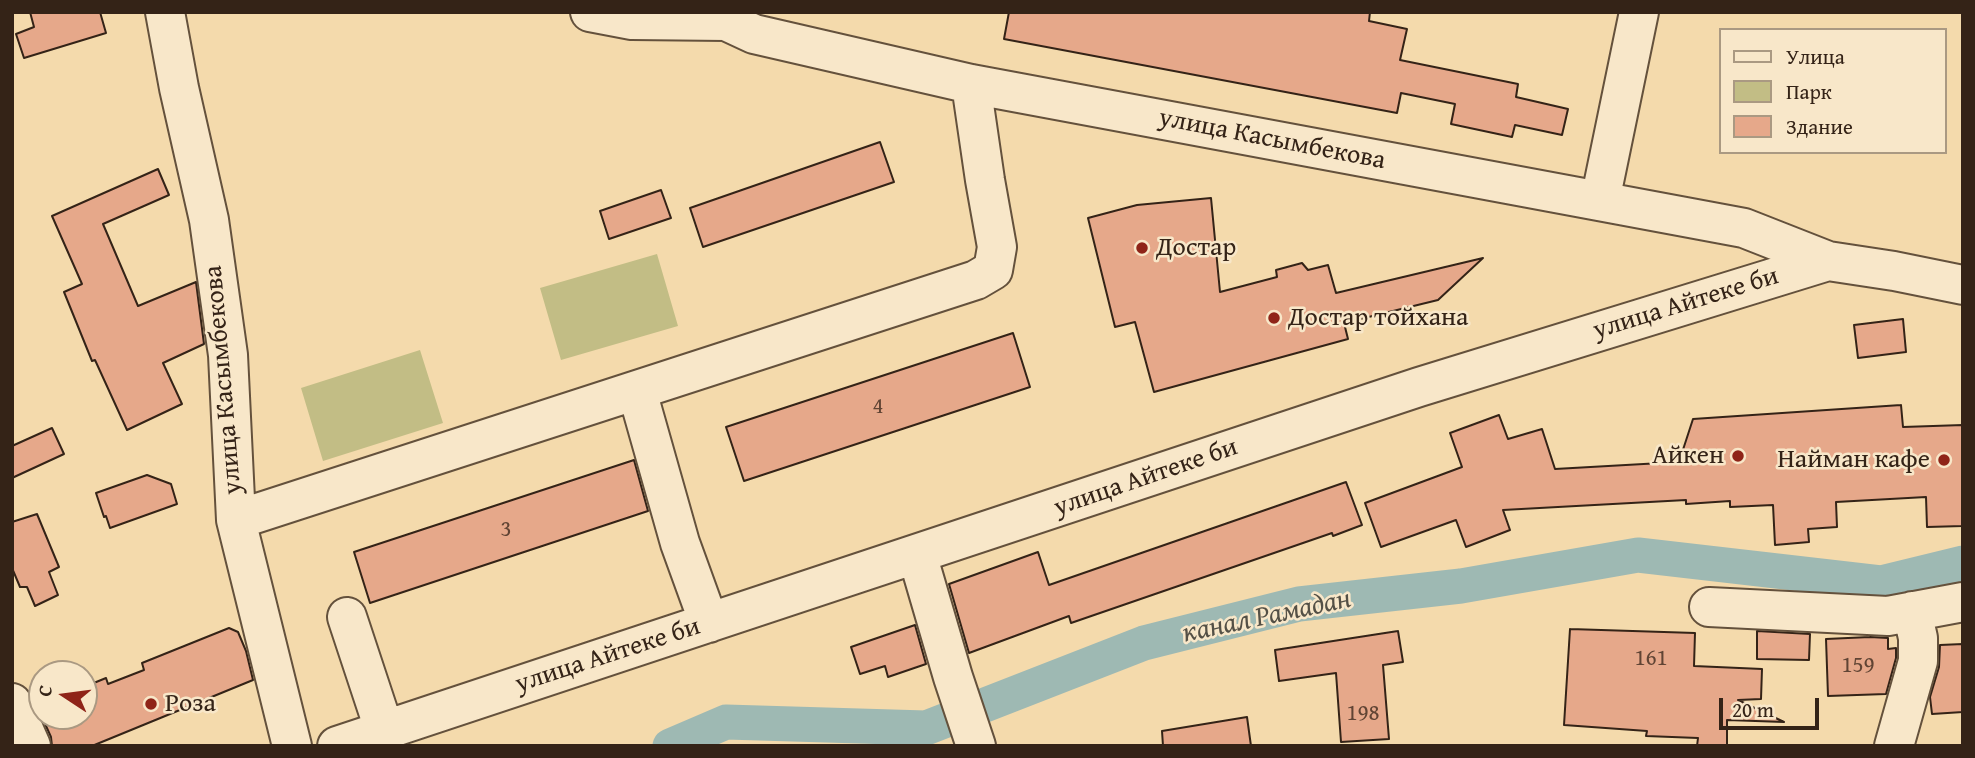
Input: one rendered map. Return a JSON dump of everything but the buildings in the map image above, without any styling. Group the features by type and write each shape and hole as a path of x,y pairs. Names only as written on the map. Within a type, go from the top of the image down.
{"street":[{"name":"улица Касымбекова","path":"165,12 211,233 228,355 236,520 292,746"},
{"path":"1600,201 1639,12"},
{"path":"603,15 632,20 722,17"},
{"name":"улица Касымбекова","path":"722,17 754,34 971,84 1744,228 1828,261"},
{"path":"236,520 976,281 993,270 997,247 971,84"},
{"name":"улица Айтеке би","path":"337,746 1419,387 1828,261 1963,285"},
{"path":"636,391 681,543 709,623"},
{"path":"917,554 974,739"},
{"path":"1709,607 1888,616 1963,602"},
{"path":"1894,746 1918,662 1918,638 1912,611"},
{"path":"347,617 384,729"},
{"path":"12,703 31,746"}],"green space":[{"path":"657,254 678,326 561,360 540,288"},
{"path":"420,350 443,423 323,461 301,388"}],"waterway":[{"name":"канал Рамадан","path":"670,746 726,722 926,728 1144,643 1299,604 1461,586 1638,555 1881,583 1963,563"}],"place":[{"name":"Достар","path":"1142,248"},
{"name":"Достар тойхана","path":"1274,318"},
{"name":"Айкен","path":"1738,456"},
{"name":"Найман кафе","path":"1944,460"},
{"name":"Роза","path":"151,704"}]}
